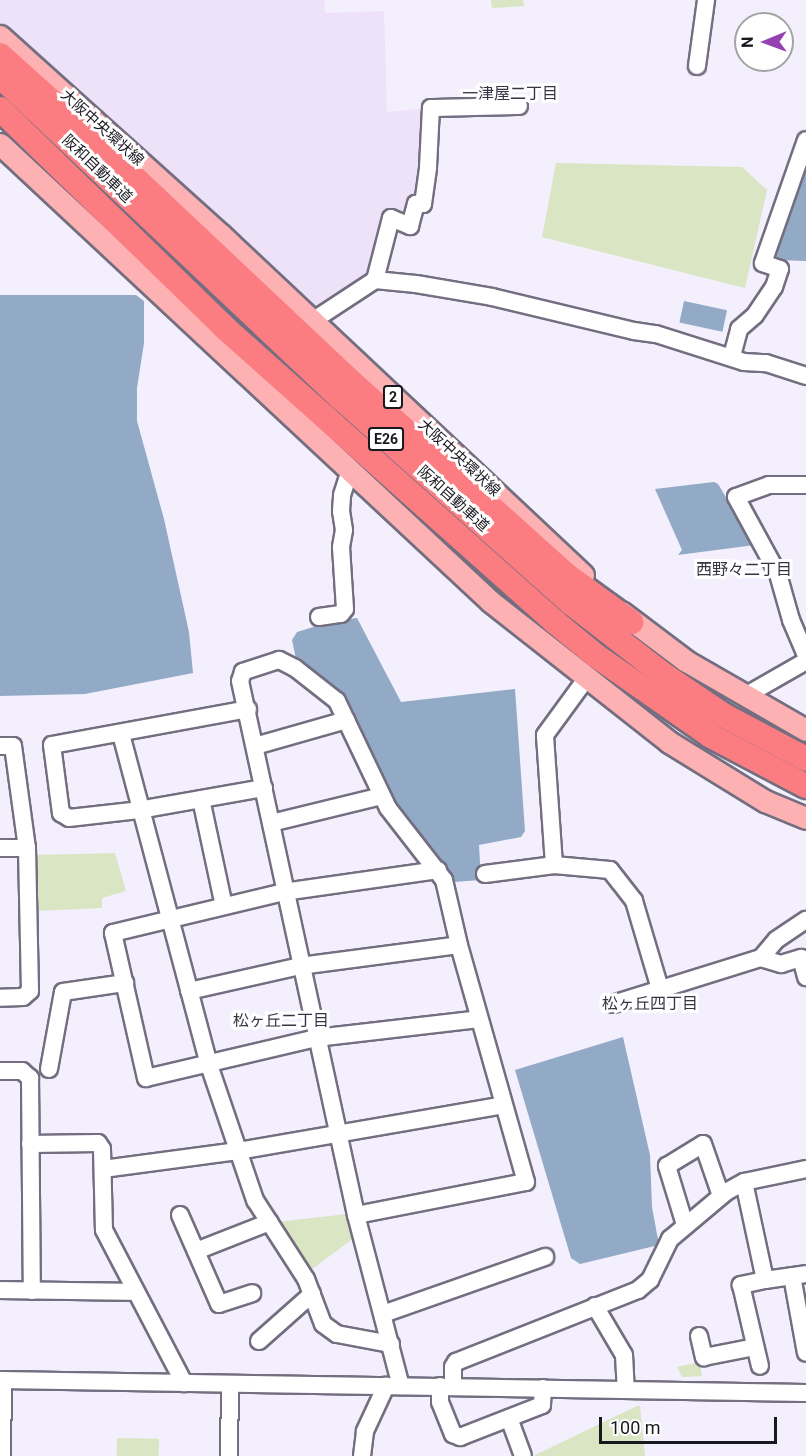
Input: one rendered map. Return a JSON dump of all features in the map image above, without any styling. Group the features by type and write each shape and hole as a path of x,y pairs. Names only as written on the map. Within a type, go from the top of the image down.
{"highway":[{"path":"0,55 88,134 314,348 565,574 631,622"},
{"name":"阪和自動車道","path":"0,76 342,399 571,603 629,650 703,702 806,759"},
{"name":"阪和自動車道","path":"0,109 225,328 555,622 623,676 711,736 806,786"}],"main road":[{"name":"大阪中央環状線","path":"0,36 220,234 631,622 686,661 806,729"},
{"path":"0,144 490,601 669,742 765,801 804,818"}],"street":[{"path":"697,66 706,0"},
{"path":"375,280 391,218 410,226 416,204 423,204 429,167 431,108 519,106"},
{"path":"732,356 739,329 755,315 774,287 780,269 763,263 806,140"},
{"path":"311,322 375,280 492,297 634,331 656,334 732,356 744,362 766,363 806,376"},
{"path":"319,617 341,614 345,609 341,547 344,530 341,511 342,495 350,470"},
{"path":"806,485 769,485 736,497 778,574 791,620 806,656"},
{"path":"356,1215 526,1182 479,1019 444,880 388,808 337,701 295,668 279,660 243,672 240,681 248,709 284,892 356,1215 391,1344 394,1386 365,1431 362,1456"},
{"path":"745,696 806,661"},
{"path":"554,865 545,735 586,678"},
{"path":"248,709 52,745 61,813 69,818 139,810 264,788"},
{"path":"255,746 346,720"},
{"path":"121,734 139,810 208,1062 255,1200 306,1278 323,1324 337,1334 391,1344"},
{"path":"0,746 13,746 27,848 30,991 23,998 0,998"},
{"path":"270,823 382,796"},
{"path":"201,799 224,906"},
{"path":"0,848 27,848"},
{"path":"485,874 554,865 610,870 634,901 660,989"},
{"path":"438,870 284,892 113,933 146,1078 316,1038 479,1019"},
{"path":"613,1004 761,958 776,940 806,920"},
{"path":"189,991 300,966 459,945"},
{"path":"761,958 781,964 804,957 806,977"},
{"path":"49,1069 63,992 125,983"},
{"path":"0,1071 22,1071 30,1078 32,1291"},
{"path":"103,1169 238,1151 503,1105"},
{"path":"30,1144 98,1143 102,1149 104,1230 184,1383"},
{"path":"685,1225 667,1166 703,1144 721,1196"},
{"path":"543,1388 542,1405 460,1437 453,1434 440,1402 456,1362 638,1290 650,1280 670,1239 721,1196 744,1182 806,1168"},
{"path":"744,1182 765,1280"},
{"path":"180,1215 219,1304 252,1293"},
{"path":"196,1251 270,1222"},
{"path":"383,1314 545,1257"},
{"path":"759,1366 741,1286 799,1275 806,1353"},
{"path":"0,1290 135,1292"},
{"path":"259,1341 312,1294"},
{"path":"595,1306 624,1355 626,1389"},
{"path":"699,1336 705,1357 755,1347"},
{"path":"2,1456 1,1380 806,1393"},
{"path":"229,1456 230,1385"},
{"path":"509,1418 523,1456"}],"shaded area":[{"path":"0,0 324,0 325,13 384,11 387,112 428,108 426,165 408,224 388,216 373,279 311,321 0,34"}],"green space":[{"path":"491,0 523,0 524,6 492,8"},
{"path":"556,163 742,167 767,190 745,288 542,237"},
{"path":"115,853 126,891 102,898 102,908 37,911 35,855"},
{"path":"347,1214 354,1238 308,1272 277,1222"},
{"path":"700,1362 702,1376 682,1377 677,1367"},
{"path":"640,1406 645,1456 533,1456"},
{"path":"117,1438 159,1439 159,1456 117,1456"}],"water":[{"path":"806,156 806,261 778,260 775,252"},
{"path":"0,295 136,295 144,301 144,343 137,388 137,421 164,519 189,632 193,673 85,694 0,696"},
{"path":"684,301 727,310 722,332 679,323"},
{"path":"714,482 718,484 755,545 678,555 682,550 655,489"},
{"path":"357,618 401,702 515,689 525,831 521,837 479,845 481,880 454,882 450,872 393,803 331,687 296,659 292,640 297,632 333,621"},
{"path":"623,1037 650,1155 652,1207 659,1245 580,1264 571,1258 515,1070"}],"district":[{"name":"一津屋二丁目","path":"510,94"},
{"name":"西野々二丁目","path":"744,570"},
{"name":"松ヶ丘四丁目","path":"650,1004"},
{"name":"松ヶ丘二丁目","path":"281,1021"}]}
